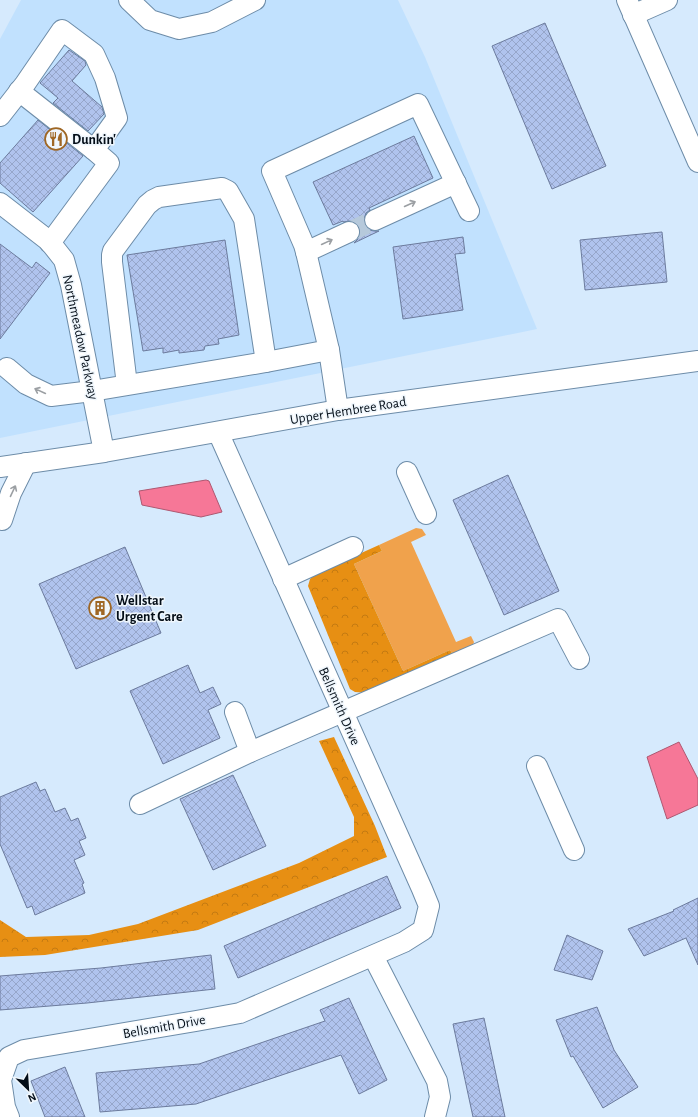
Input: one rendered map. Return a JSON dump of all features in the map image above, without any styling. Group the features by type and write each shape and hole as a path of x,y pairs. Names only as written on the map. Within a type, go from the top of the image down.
{"street":[{"path":"128,0 150,20 179,29 212,22 255,0"},
{"path":"667,0 630,7 698,162"},
{"path":"0,116 20,91 62,30 94,54 105,78 117,118 94,150"},
{"path":"20,91 110,163 50,243"},
{"path":"338,410 329,350 306,252 272,171 418,104 469,211"},
{"path":"374,220 456,183"},
{"path":"127,385 112,255 113,251 147,205 159,197 222,188 228,191 244,219 266,362"},
{"name":"Northmeadow Parkway","path":"0,203 50,243 64,260 104,452"},
{"path":"306,252 348,232"},
{"path":"7,368 26,384 51,396 92,391 329,350"},
{"name":"Upper Hembree Road","path":"0,467 104,452 338,410 698,361"},
{"name":"Bellsmith Drive","path":"9,1117 5,1107 1,1080 9,1057 24,1050 196,1021 240,1012 373,956 404,942 423,930 429,906 218,432"},
{"path":"0,517 2,520 11,493 26,463"},
{"path":"407,472 426,514"},
{"path":"283,579 353,547"},
{"path":"140,804 250,752 343,711 558,620 579,659"},
{"path":"235,712 250,752"},
{"path":"537,766 574,850"},
{"path":"373,956 437,1081 440,1097 435,1117"}],"shaded area":[{"path":"21,0 398,0 425,57 537,329 0,438 0,39"},
{"path":"206,480 209,481 222,512 201,517 142,505 139,491"},
{"path":"416,528 422,529 426,535 411,542 456,642 471,636 474,642 472,648 453,655 450,650 403,671 354,564 382,551 379,545"},
{"path":"679,742 698,779 698,805 667,819 647,757"}],"green space":[{"path":"379,545 382,551 354,564 403,671 450,650 453,655 368,693 355,692 350,689 308,586 310,579 317,573"},
{"path":"334,737 375,826 387,857 198,930 45,955 0,957 0,920 26,937 89,935 138,924 299,863 354,836 354,817 319,741"}],"building":[{"path":"545,23 606,166 552,189 492,46"},
{"path":"69,50 85,61 86,65 72,81 102,107 104,114 88,131 53,103 58,98 40,83"},
{"path":"38,120 83,156 33,212 0,183 0,163"},
{"path":"414,136 433,178 369,208 370,210 366,213 364,224 369,230 379,231 354,243 358,239 360,233 359,227 355,222 350,221 343,221 333,225 313,182"},
{"path":"662,232 667,282 585,290 580,240"},
{"path":"463,237 465,253 455,254 463,310 403,319 393,247"},
{"path":"225,240 239,335 218,339 219,344 205,346 204,350 179,353 179,350 163,353 163,348 143,351 127,255"},
{"path":"0,244 32,268 36,262 50,273 0,339"},
{"path":"508,475 559,591 504,615 453,500"},
{"name":"Wellstar Urgent Care","path":"125,547 161,633 76,669 39,584"},
{"path":"188,665 200,693 213,687 221,704 208,710 220,738 163,764 130,691"},
{"path":"233,775 266,846 213,870 180,799"},
{"path":"36,782 40,791 45,789 55,812 65,808 71,821 78,818 86,838 79,841 85,855 74,860 84,883 82,884 85,893 35,915 32,906 27,908 0,844 0,797"},
{"path":"387,876 401,908 238,978 224,946"},
{"path":"698,898 698,965 686,938 644,956 628,929 674,911 673,910"},
{"path":"567,935 603,951 592,980 554,970"},
{"path":"211,955 215,989 87,1003 0,1010 0,976 101,968"},
{"path":"349,998 387,1080 359,1094 341,1055 196,1104 100,1112 96,1073 199,1064 325,1021 320,1010"},
{"path":"597,1007 614,1050 638,1087 603,1108 573,1056 571,1057 556,1020"},
{"path":"484,1018 505,1117 473,1117 453,1024"},
{"path":"65,1067 85,1117 45,1117 31,1081"}],"tunnel":[{"path":"349,232 375,220"}],"place":[{"name":"Dunkin'","path":"56,139"},
{"name":"Wellstar Urgent Care","path":"100,608"}]}
